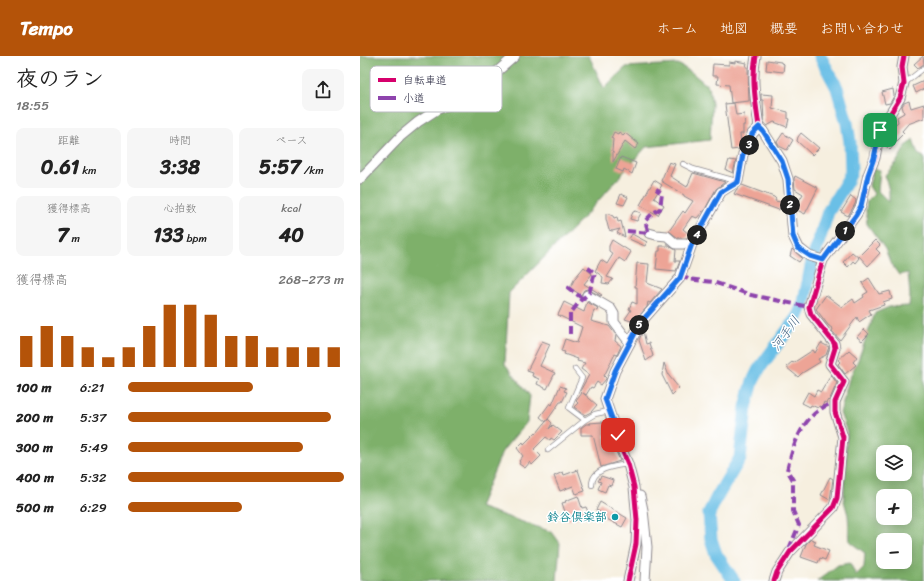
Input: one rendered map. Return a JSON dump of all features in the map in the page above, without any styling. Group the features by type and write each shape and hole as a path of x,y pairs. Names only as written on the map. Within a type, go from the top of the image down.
{"street":[{"path":"502,67 515,56"},
{"path":"756,56 754,85 759,127 782,161 788,179 793,236 798,248 817,258"},
{"path":"774,581 777,572 790,552 833,508 837,498 843,437 835,412 835,402 844,382 830,364 835,348 834,343 811,314 809,307 817,258 856,215 861,206 880,130 900,98 904,83 902,67 904,56"},
{"path":"360,179 401,136 433,112"},
{"path":"628,581 636,544 637,520 634,486 628,464 605,399 615,371 641,322 680,278 692,244 721,192 738,182 743,154 750,145 752,134 759,127"},
{"path":"649,233 656,236 666,236 676,244 692,244"},
{"path":"587,295 611,309 614,314 614,322 630,343"},
{"path":"634,486 640,495 643,510 647,547 645,581"}],"lane":[{"path":"904,83 924,68"},
{"path":"683,164 693,169 738,182"},
{"path":"575,369 582,378 569,408 585,420"},
{"path":"548,450 585,420 595,414 609,412"},
{"path":"592,485 592,479 596,473 615,466 628,464"}],"green space":[{"path":"360,56 589,56 604,88 626,67 678,64 691,72 709,87 712,104 710,140 646,147 583,218 509,293 505,364 530,396 527,422 503,450 479,507 552,532 560,543 557,581 360,581"},
{"path":"913,139 918,154 924,157 924,581 817,581 838,565 850,563 856,575 864,567 865,553 850,542 848,515 844,501 844,471 847,432 840,413 849,379 858,360 875,313 889,307 909,306 910,296 908,273 899,275 891,264 885,249 867,224 867,201 874,194 869,186 873,169 880,170 878,191 889,202 889,191 885,175 896,163 906,146"}],"building":[{"path":"923,56 924,64 918,68 914,64"},
{"path":"767,60 781,62 784,64 783,72 766,70"},
{"path":"735,61 747,63 746,67 748,67 749,101 731,103 729,85 717,84 718,76 712,76 713,64 729,65 729,62 735,63"},
{"path":"924,81 924,89 916,93 913,86"},
{"path":"893,89 894,96 890,103 885,104 882,92"},
{"path":"761,94 773,95 772,108 788,112 789,119 787,127 774,122 767,126 764,122 763,100 761,100"},
{"path":"909,101 911,108 924,104 924,118 908,124 902,131 904,133 894,143 895,144 890,150 884,144 885,136 888,133 886,132 898,122 897,117 904,113 902,106 904,103"},
{"path":"734,103 736,115 744,114 745,125 743,125 743,134 740,134 741,146 739,149 731,150 725,104"},
{"path":"614,132 618,134 619,132 623,135 625,133 639,144 635,149 625,141 613,162 613,139 611,138"},
{"path":"783,133 793,140 787,150 779,146 777,142"},
{"path":"801,133 819,148 812,155 797,141"},
{"path":"621,157 636,163 632,174 624,169 623,172 616,169"},
{"path":"729,160 736,161 733,173 726,170"},
{"path":"669,162 675,164 670,176 687,187 693,173 725,182 716,189 704,211 697,218 692,216 683,229 689,234 687,238 678,238 669,231 683,211 685,213 693,201 661,181"},
{"path":"795,176 818,188 805,214 797,210 796,206 803,194 795,189"},
{"path":"654,180 662,185 654,198 664,205 658,215 640,205"},
{"path":"742,185 774,197 776,199 775,201 781,202 779,210 734,194"},
{"path":"621,194 628,197 624,205 617,203"},
{"path":"851,196 856,200 848,216 841,212"},
{"path":"636,211 641,213 637,221 630,219 633,212"},
{"path":"606,213 614,218 617,217 618,222 621,221 625,237 617,233 620,229 612,231 609,230"},
{"path":"632,234 647,242 645,246 629,239"},
{"path":"612,240 631,252 625,262 619,258 607,277 613,279 609,284 602,283 603,277 595,271 601,260 607,264 613,254 609,251 609,246"},
{"path":"875,240 880,245 876,249 880,253 868,266 859,256"},
{"path":"660,246 669,246 676,250 675,261 680,261 676,271 656,269"},
{"path":"792,249 802,258 799,262 790,256"},
{"path":"852,252 859,258 855,263 853,261 848,267 843,262"},
{"path":"637,263 649,264 647,283 662,289 650,303 648,302 647,307 634,322 625,319 631,310 629,309 632,302 637,304 637,287 635,287"},
{"path":"584,267 592,274 584,284 602,295 601,296 587,289 584,290 581,295 570,288 575,278"},
{"path":"869,278 879,294 890,291 892,299 883,302 884,305 869,310 871,314 859,322 857,317 840,340 816,309 826,295 842,307 853,299 855,303 864,297 863,295 868,292 862,283"},
{"path":"564,302 584,312 587,302 598,308 597,311 594,310 591,321 609,326 616,335 615,341 621,346 617,355 615,354 604,376 606,379 601,385 597,382 593,388 591,387 586,395 583,393 597,405 591,412 585,415 574,407 578,403 576,401 582,393 580,391 589,375 581,369 585,363 577,361 578,359 564,354 565,352 561,351 565,339 577,343 582,327 558,315"},
{"path":"864,329 869,334 862,341 857,337"},
{"path":"643,331 646,344 649,343 653,356 646,361 639,340"},
{"path":"542,341 550,344 540,366 555,373 547,389 537,384 539,379 532,376 533,373 527,371"},
{"path":"821,343 829,347 826,355 818,359 820,362 798,377 786,367 813,350 815,353"},
{"path":"849,350 857,357 853,362 856,365 845,374 838,364 840,362 838,360"},
{"path":"664,363 669,376 679,388 672,395 662,375"},
{"path":"831,375 837,383 829,401 828,400 826,403 824,402 822,407 819,406 818,408 811,405 810,407 802,403 808,392 814,396 817,390 821,392"},
{"path":"560,386 566,388 564,391 567,392 562,402 560,402 546,422 540,417 550,403 552,405"},
{"path":"548,419 552,423 549,429 553,425 562,432 554,440 551,438 550,440 546,437 534,449 541,456 532,465 530,462 525,468 519,464 519,461 523,456 517,448 523,442 524,444 536,432 537,433"},
{"path":"589,423 607,423 607,429 609,429 610,435 604,435 609,451 615,449 620,461 601,467 593,435 581,435 581,428 586,424 591,424"},
{"path":"578,470 585,491 576,494 573,486 560,491 554,476 563,472 564,475"},
{"path":"601,476 613,480 611,486 608,485 605,492 598,489 601,482 598,481"},
{"path":"830,477 833,479 830,500 821,495"},
{"path":"578,496 582,508 586,507 589,514 568,520 562,503"},
{"name":"鈴谷倶楽部","path":"600,502 627,518 622,527 603,517 605,515 596,510"},
{"path":"811,539 816,541 814,545 829,551 825,560 820,558 818,563 801,557 806,544"}],"waterway":[{"name":"河手川","path":"734,581 716,554 711,539 709,513 740,458 746,407 753,381 759,369 798,316 804,302 812,262 828,212 851,172 850,142 847,123 837,88 820,56"}],"marked path":[{"path":"627,231 649,233 645,221 653,213 660,209 662,193 656,189"},
{"path":"570,334 570,314 580,301 589,293 595,273 588,268"},
{"path":"681,275 688,279 713,282 751,295 809,307"},
{"path":"567,287 583,299"},
{"path":"789,549 799,525 793,511 793,480 787,470 792,453 798,436 808,421 814,414 835,402"}],"cycle path":[{"path":"628,581 636,544 637,520 634,487 628,464 605,399 615,371 641,322 680,278 692,244 721,192 738,181 743,154 750,145 752,134 759,127 754,83 756,56"},
{"path":"774,581 777,572 790,552 833,508 837,498 843,437 835,412 835,402 844,382 830,364 835,348 834,343 811,314 809,307 823,260 861,206 868,175 875,158 880,130 900,98 904,83 902,67 904,56"}],"place":[{"name":"鈴谷倶楽部","path":"615,517"}],"route":[{"path":"618,435 605,399 615,371 641,322 680,278 692,244 721,192 738,182 743,154 750,145 752,134 759,127 782,161 788,179 793,236 798,248 810,256 823,260 861,206 880,130"}]}
